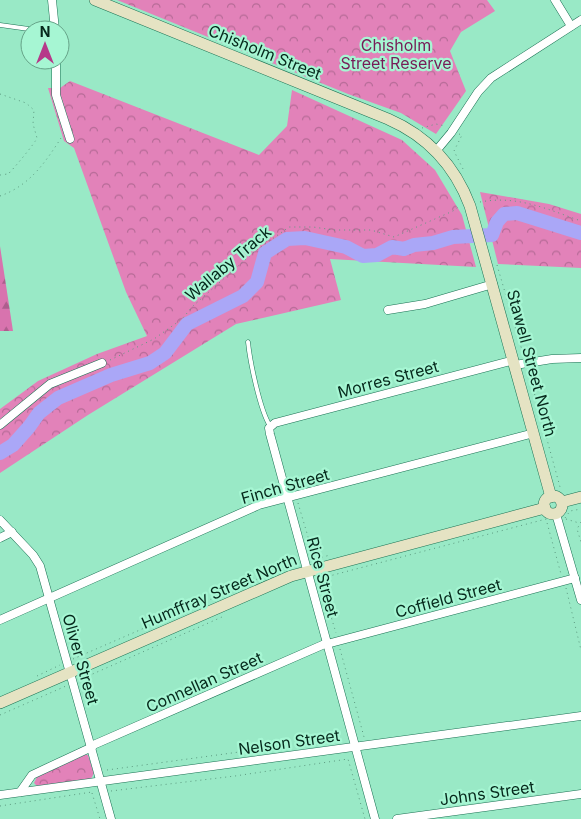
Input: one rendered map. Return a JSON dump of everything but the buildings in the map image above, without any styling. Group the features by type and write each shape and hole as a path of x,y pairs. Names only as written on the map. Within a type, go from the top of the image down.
{"street":[{"path":"52,0 54,20"},
{"name":"Chisholm Street","path":"95,0 388,118 419,136 436,151 453,172 469,203 481,241"},
{"path":"555,0 572,26"},
{"path":"436,151 453,131 474,97 492,78 581,20"},
{"path":"56,70 56,92 70,139"},
{"name":"Stawell Street North","path":"481,241 534,433 556,495"},
{"path":"388,310 425,304 493,284"},
{"name":"Morres Street","path":"270,426 275,423 515,362 581,358"},
{"path":"0,425 50,384 102,363"},
{"name":"Rice Street","path":"270,426 270,434 287,498 309,571 375,819"},
{"name":"Finch Street","path":"0,620 259,505 534,433"},
{"path":"556,495 562,508 560,516 581,600"},
{"path":"560,516 549,513 545,508 546,501 556,495 581,497"},
{"name":"Humffray Street North","path":"0,704 273,582 545,508"},
{"name":"Oliver Street","path":"0,520 38,560 71,672 110,819"},
{"path":"0,538 12,532"},
{"name":"Coffield Street","path":"327,644 575,578"},
{"name":"Connellan Street","path":"20,792 32,775 91,746 327,644"},
{"name":"Nelson Street","path":"0,795 581,716"},
{"name":"Johns Street","path":"397,819 581,794"}],"lane":[{"path":"0,25 20,28"},
{"name":"Rice Street","path":"248,342 258,391 270,426"}],"path":[{"path":"0,94 31,106 34,110 33,124 37,138 35,143 27,149 23,158 15,164 12,171 8,174 0,175"},
{"path":"422,128 438,124 462,135 454,151 464,172"},
{"path":"0,196 14,191 28,182 57,144 65,126"},
{"name":"Wallaby Track","path":"102,363 154,339 182,319 193,306 254,252 289,227 372,230 394,236 453,211 463,203 502,200 537,205 581,220"},
{"path":"298,502 314,558"},
{"path":"560,516 580,522 577,529 581,542"},
{"path":"320,579 546,519 581,650"},
{"path":"337,553 309,571 320,579 367,745"},
{"path":"0,715 71,672 283,569"},
{"path":"71,672 228,614"},
{"path":"107,770 342,738"},
{"path":"111,791 235,776 348,759 365,819"},
{"path":"91,787 100,819"},
{"path":"0,806 92,792"}],"green space":[{"name":"Chisholm Street Reserve","path":"117,0 487,0 495,11 461,32 450,51 466,91 436,134 401,113 348,94"},
{"path":"70,81 259,155 287,126 292,90 402,140 435,170 462,215 476,267 330,259 341,300 236,324 88,415 0,473 0,409 38,381 97,354 147,336 126,292 74,148 64,141 48,88 60,88"},
{"path":"480,192 549,204 581,214 581,268 498,264"},
{"path":"0,246 13,331 0,331"},
{"path":"83,754 88,755 94,773 91,779 37,786 34,783 37,777"}],"waterway":[{"path":"0,453 13,445 39,413 58,398 111,375 150,363 165,353 187,324 243,296 257,282 265,253 287,239 305,238 346,247 363,256 377,255 392,247 404,249 414,245 433,243 453,237 492,235 497,222 504,214 517,213 581,233"}]}
